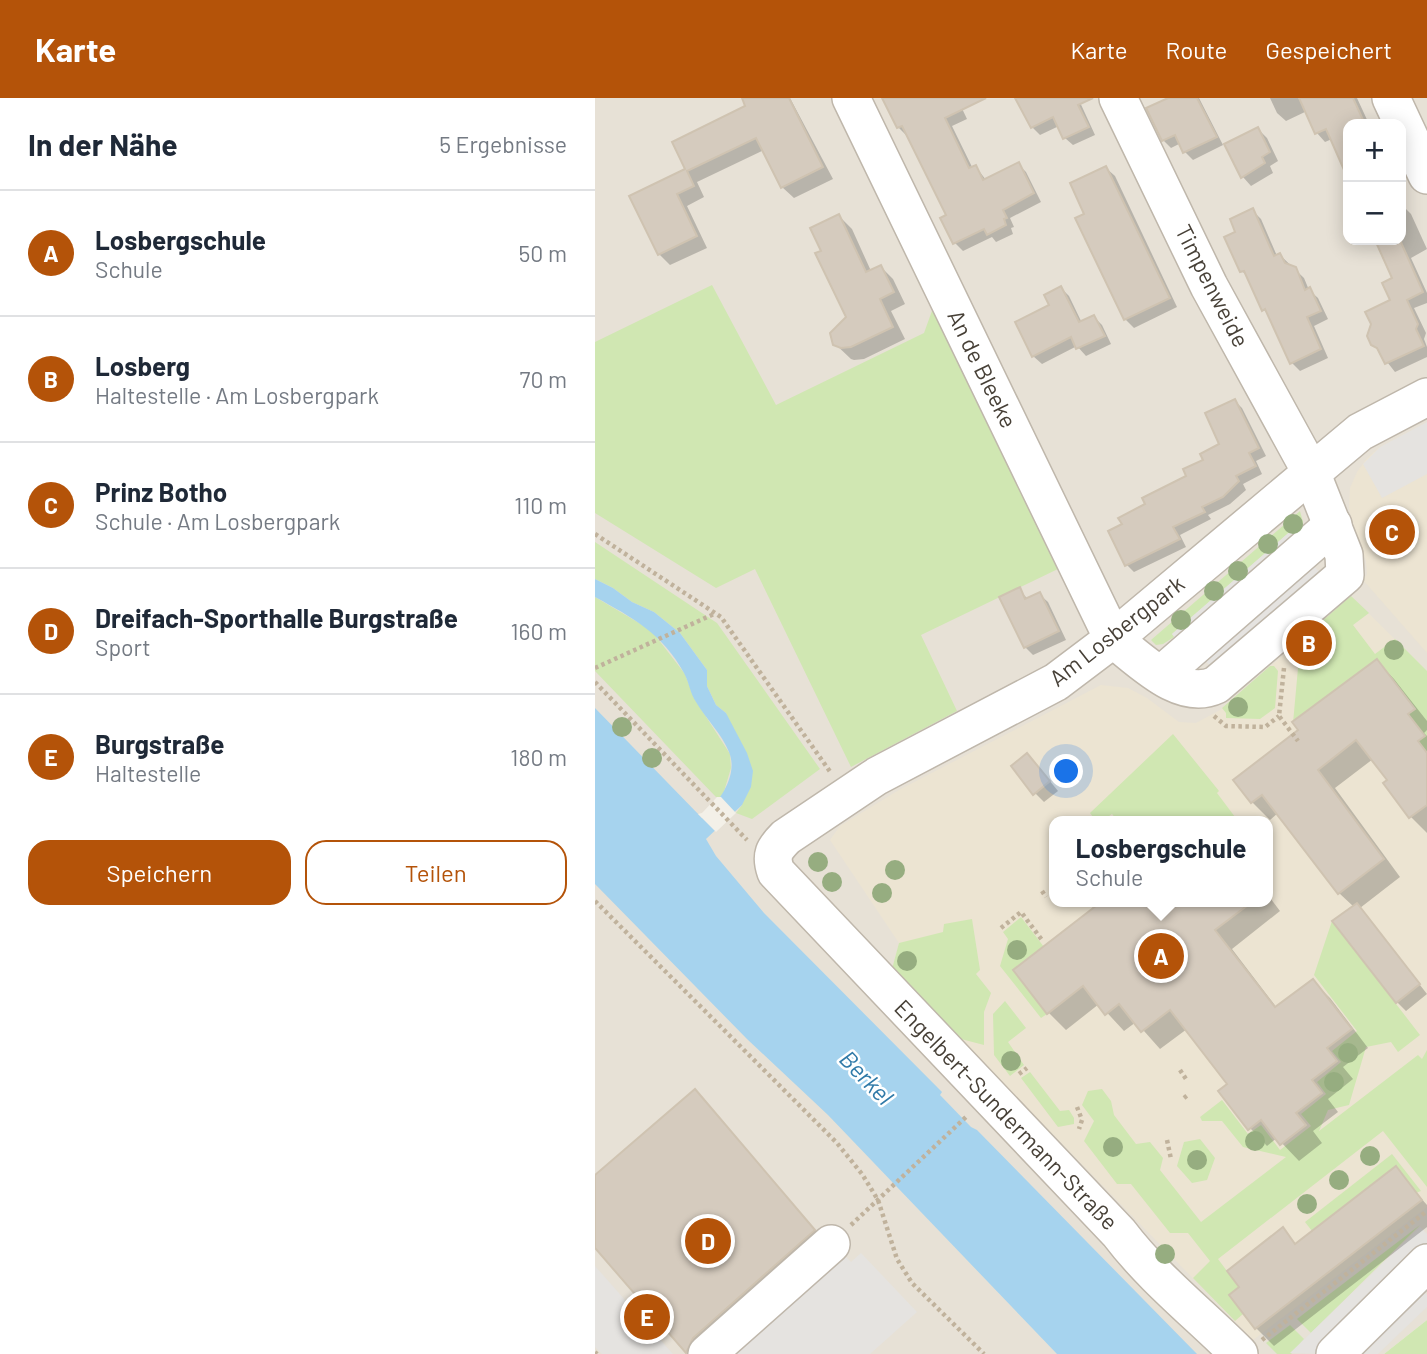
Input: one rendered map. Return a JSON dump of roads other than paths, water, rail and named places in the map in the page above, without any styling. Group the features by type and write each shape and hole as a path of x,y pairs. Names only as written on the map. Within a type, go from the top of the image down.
{"street":[{"name":"An de Bleeke","path":"851,98 1112,639"},
{"name":"Timpenweide","path":"1112,639 1175,682 1206,690 1216,685 1345,575 1344,555 1311,472 1209,286 1118,98"},
{"path":"1391,98 1427,175"},
{"name":"Am Losbergpark","path":"776,872 772,859 775,848 805,824 877,776 1056,682 1112,639 1360,432 1427,397"},
{"name":"Engelbert-Sundermann-Straße","path":"776,872 1119,1233 1131,1249 1164,1282 1247,1350"},
{"path":"707,1354 831,1244"},
{"path":"1335,1354 1427,1263"}],"water":[{"name":"Berkel","path":"595,579 654,612 680,633 707,670 707,686 716,705 726,713 747,753 753,771 751,787 742,805 706,839 716,856 764,913 942,1092 940,1095 971,1127 977,1130 1197,1354 1057,1354 828,1115 747,1039 595,884 595,708 702,818 725,788 731,761 726,745 694,699 686,676 675,659 645,628 595,597"}],"place":[{"name":"Prinz Botho","path":"1392,532"},
{"name":"Losberg","path":"1309,643"},
{"name":"Losbergschule","path":"1161,956"},
{"name":"Dreifach-Sporthalle Burgstraße","path":"708,1241"},
{"name":"Burgstraße","path":"647,1317"}]}
